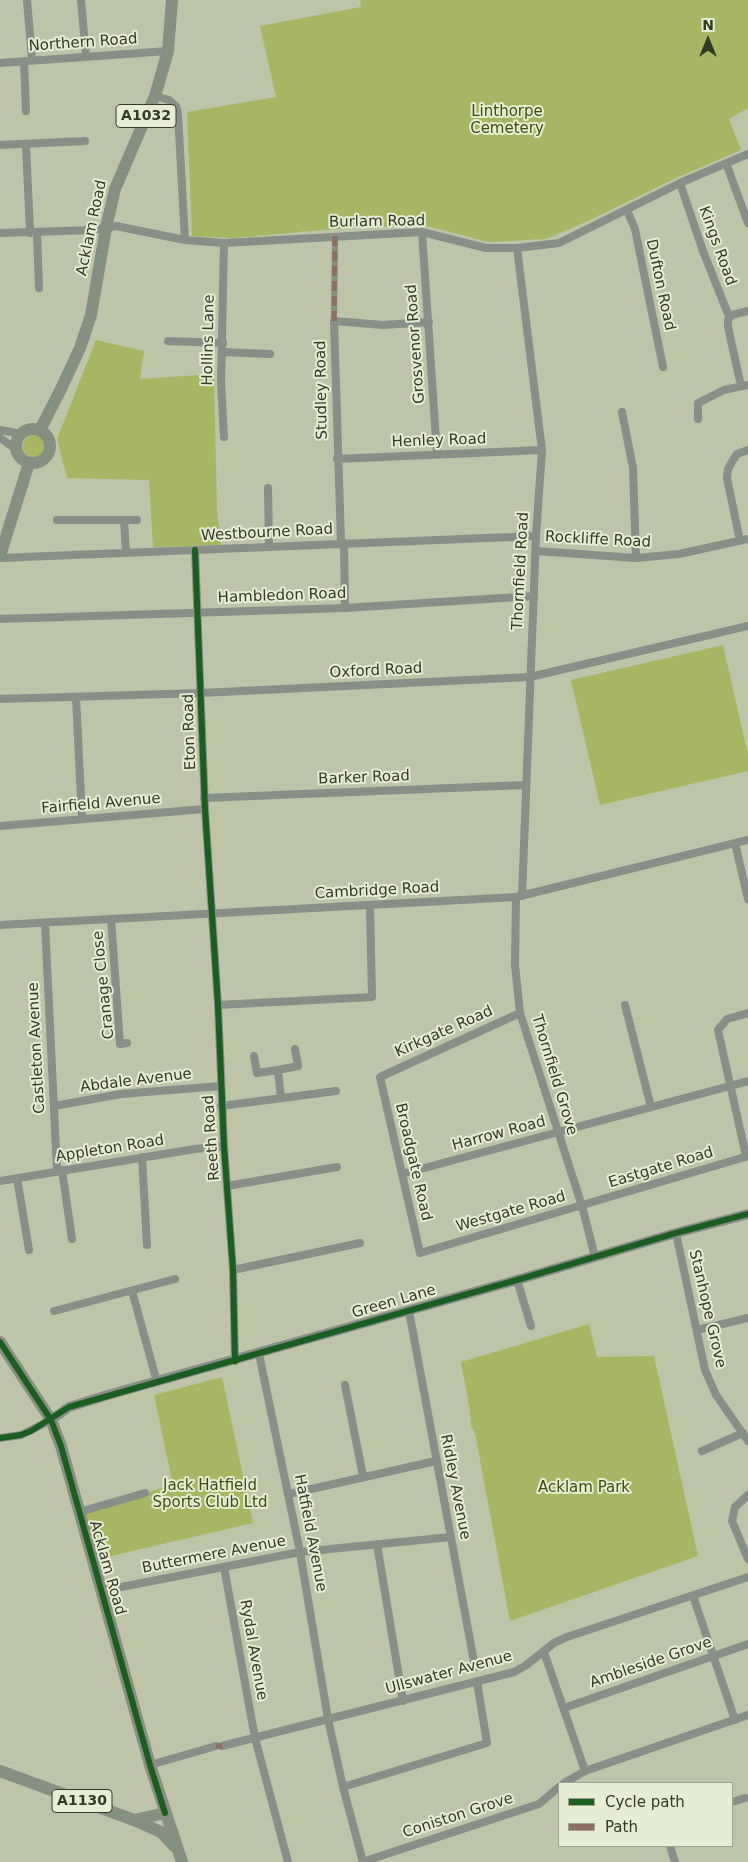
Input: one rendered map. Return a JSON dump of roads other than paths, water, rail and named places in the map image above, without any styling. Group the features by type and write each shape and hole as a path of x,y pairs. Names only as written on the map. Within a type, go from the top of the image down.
{"main road":[{"name":"Acklam Road","path":"40,430 69,373 89,320 111,204 121,173 155,96 168,51 172,0"},
{"path":"30,430 40,430 48,438 49,454 41,462 29,463 21,458 16,449 16,444 21,434 30,430"},
{"path":"0,554 29,463"},
{"name":"Acklam Road","path":"0,1342 51,1420 61,1446 150,1764 182,1862"},
{"name":"A1130","path":"0,1771 134,1820"},
{"path":"134,1820 165,1813"},
{"path":"134,1820 161,1832 177,1850"}],"street":[{"path":"26,110 28,61 27,0"},
{"path":"81,0 86,56"},
{"name":"Northern Road","path":"0,63 168,51"},
{"path":"155,96 170,100 176,106 178,114 185,240"},
{"path":"0,145 85,141"},
{"path":"26,144 39,288"},
{"name":"Burlam Road","path":"0,234 93,230 116,226 185,240 224,243 422,232 486,248 517,248 559,243 680,183 748,154"},
{"path":"726,163 748,222"},
{"name":"Kings Road","path":"680,183 710,269 728,314 732,315"},
{"name":"Dufton Road","path":"627,210 635,229 663,367"},
{"name":"Grosvenor Road","path":"422,232 437,455"},
{"name":"Studley Road","path":"335,236 334,321 337,459 345,608"},
{"name":"Hollins Lane","path":"224,243 221,384 224,437"},
{"name":"Thornfield Road","path":"517,248 542,450 536,536 519,897"},
{"path":"698,403 724,390 745,385 728,327 728,320 732,315 748,311"},
{"path":"334,321 383,324 429,322"},
{"path":"168,341 223,343"},
{"path":"223,352 270,354"},
{"path":"691,398 698,403"},
{"path":"698,403 698,418"},
{"path":"622,412 633,468 636,558"},
{"path":"0,430 21,434"},
{"path":"0,438 16,449"},
{"name":"Henley Road","path":"337,459 542,450"},
{"path":"744,540 727,478 728,469 737,454 748,450"},
{"path":"268,488 269,546"},
{"path":"57,520 137,520"},
{"path":"124,520 126,553"},
{"name":"Westbourne Road","path":"0,554 126,553 536,536"},
{"name":"Rockliffe Road","path":"536,551 636,558 679,554 744,540"},
{"name":"Eton Road","path":"195,550 204,798 212,913"},
{"name":"Hambledon Road","path":"0,619 345,608 534,596"},
{"name":"Oxford Road","path":"0,699 201,693 530,677 748,626"},
{"path":"76,697 82,819"},
{"name":"Barker Road","path":"204,798 525,785"},
{"name":"Fairfield Avenue","path":"0,826 205,809"},
{"name":"Cambridge Road","path":"0,925 519,897 748,840"},
{"path":"735,843 748,899"},
{"name":"Thornfield Grove","path":"519,897 515,964 520,1013 582,1206 595,1257"},
{"path":"218,1005 372,997 370,904"},
{"name":"Reeth Road","path":"212,913 224,1146 233,1270 235,1361"},
{"name":"Cranage Close","path":"111,919 120,1044 127,1043"},
{"name":"Castleton Avenue","path":"45,923 54,1106 60,1171 72,1239"},
{"path":"625,1004 651,1107"},
{"name":"Kirkgate Road","path":"380,1077 520,1013"},
{"path":"747,1156 718,1030 727,1019 748,1013"},
{"path":"254,1056 256,1073 278,1070 298,1066 295,1049"},
{"path":"278,1070 282,1098"},
{"name":"Broadgate Road","path":"380,1077 420,1253"},
{"name":"Harrow Road","path":"402,1174 748,1081"},
{"name":"Abdale Avenue","path":"54,1106 121,1094 221,1086"},
{"path":"222,1106 336,1091"},
{"name":"Appleton Road","path":"0,1181 142,1157 224,1146"},
{"name":"Eastgate Road","path":"582,1206 747,1156"},
{"path":"142,1157 147,1245"},
{"path":"228,1186 337,1167"},
{"path":"17,1178 29,1250"},
{"name":"Westgate Road","path":"420,1253 582,1206"},
{"name":"Green Lane","path":"51,1420 69,1407 748,1214"},
{"name":"Stanhope Grove","path":"676,1233 706,1370 716,1395 748,1441"},
{"path":"233,1270 360,1243"},
{"path":"54,1311 175,1279"},
{"path":"517,1280 531,1326"},
{"path":"132,1291 157,1382"},
{"name":"Ridley Avenue","path":"409,1311 475,1668"},
{"path":"697,1330 748,1318"},
{"name":"Hatfield Avenue","path":"259,1354 300,1552 328,1718 343,1787 363,1862"},
{"path":"345,1385 363,1476"},
{"path":"0,1438 21,1435 51,1420"},
{"path":"702,1450 743,1433"},
{"path":"289,1494 436,1461"},
{"path":"79,1512 145,1493"},
{"path":"748,1495 735,1507 732,1521 748,1559"},
{"name":"Buttermere Avenue","path":"101,1591 300,1552 451,1536"},
{"path":"377,1544 402,1701"},
{"name":"Rydal Avenue","path":"224,1566 255,1738 288,1862"},
{"name":"Ullswater Avenue","path":"150,1764 514,1672 525,1666 554,1643 567,1637 746,1578"},
{"path":"693,1596 712,1657 735,1720"},
{"name":"Ambleside Grove","path":"564,1708 748,1644"},
{"path":"544,1652 586,1771"},
{"path":"466,1684 475,1668 488,1678"},
{"path":"343,1787 487,1743 477,1682"},
{"path":"566,1782 586,1771 748,1716"},
{"name":"Coniston Grove","path":"363,1862 539,1804 558,1788"},
{"path":"733,1802 745,1798"},
{"path":"670,1847 675,1862"}],"park label":[{"name":"Linthorpe Cemetery","path":"507,120"},
{"name":"Acklam Park","path":"584,1488"},
{"name":"Jack Hatfield Sports Club Ltd","path":"210,1494"}]}
